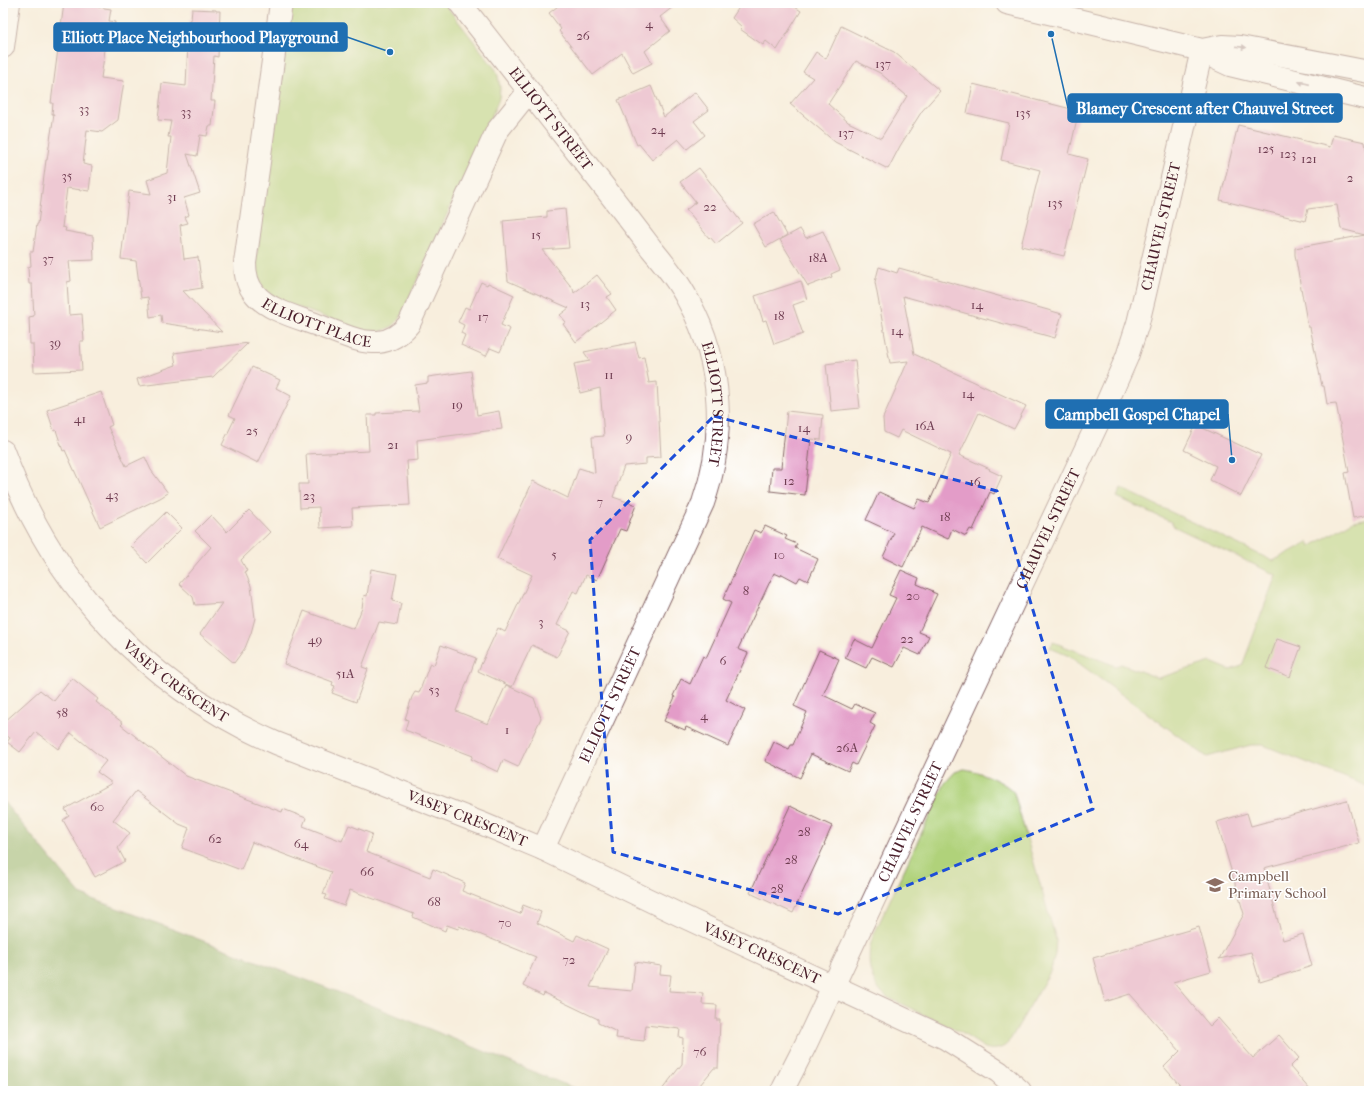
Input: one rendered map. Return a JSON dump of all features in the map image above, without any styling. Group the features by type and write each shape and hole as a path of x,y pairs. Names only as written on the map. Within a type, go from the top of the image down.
{"street":[{"path":"3,47 9,3"},
{"name":"ELLIOTT PLACE","path":"281,3 245,263 246,279 255,295 267,305 356,339 370,342 386,340 401,333 409,324 497,131 529,91"},
{"name":"ELLIOTT STREET","path":"460,3 669,270 689,301 701,327 711,360 716,392 718,421 717,447 712,475 695,522 543,849"},
{"path":"1007,3 1202,50 1214,58 1230,65 1369,99"},
{"path":"1202,50 1222,46 1240,47 1369,72"},
{"name":"CHAUVEL STREET","path":"782,1091 805,1046 1097,426 1127,357 1144,298 1202,50"},
{"path":"1342,92 1346,68"},
{"name":"VASEY CRESCENT","path":"3,451 18,489 33,520 71,580 96,612 141,657 175,684 213,711 266,739 306,756 483,824 543,849 945,1038 999,1072 1020,1091"}],"highlighted area":[{"path":"714,416 997,491 1093,809 838,914 613,852 590,540"}],"green space":[{"path":"290,3 444,3 496,70 498,76 500,88 496,106 400,318 393,326 382,331 363,331 278,300 264,290 256,275 255,268"},
{"path":"1121,488 1273,561 1308,542 1310,547 1353,521 1369,518 1369,787 1263,745 1251,745 1207,757 1069,656 1050,648 1053,642 1116,666 1121,664 1158,678 1211,662 1230,670 1242,666 1276,575 1173,526 1171,522 1117,497"},
{"path":"964,769 999,781 1011,789 1014,793 1056,940 1055,954 1051,970 1009,1042 1001,1048 995,1049 985,1048 960,1032 887,997 876,984 872,976 869,960 871,942 874,934 945,783 955,772"},
{"path":"3,801 80,894 359,1000 581,1091 3,1091"}],"building":[{"path":"64,3 99,4 98,7 111,9 109,21 115,22 112,43 106,42 101,78 124,81 118,120 102,132 87,130 83,164 92,166 89,191 67,188 62,227 66,228 65,231 93,236 94,260 69,261 71,281 67,282 69,315 82,314 84,341 80,341 82,370 34,372 33,344 30,344 29,317 34,316 32,284 29,284 28,267 31,266 30,252 33,252 38,224 46,160 54,114 52,114 53,103 51,103"},
{"path":"562,3 678,3 660,17 670,31 645,51 652,63 633,73 622,53 593,75 559,31 561,29 549,13"},
{"path":"742,3 789,3 801,11 777,50 766,41 763,45 740,29 742,27 732,18"},
{"path":"192,9 220,11 218,57 214,56 211,101 215,101 212,126 209,126 207,136 200,135 197,156 187,154 200,193 184,198 189,215 185,217 188,223 180,225 184,259 198,257 202,288 183,291 222,332 162,323 161,315 150,317 148,297 141,298 136,261 121,259 129,191 151,194 147,180 167,173 171,137 168,137 171,121 158,120 162,83 186,86 189,20 191,20"},
{"path":"841,26 894,52 940,91 922,111 900,146 888,169 835,142 790,104 813,78 803,72 816,52 826,59","holes":["856,61 880,73 907,96 881,138 848,122 828,104"]},
{"path":"973,84 1079,111 1069,154 1088,159 1064,256 1021,246 1040,170 1001,160 1009,123 967,113"},
{"path":"651,86 664,117 695,92 709,110 694,121 705,135 687,149 678,139 652,160 639,144 637,145 618,100"},
{"path":"1238,125 1330,147 1333,135 1365,142 1369,166 1369,515 1353,518 1345,473 1349,472 1336,403 1327,404 1324,386 1322,386 1310,327 1308,327 1295,255 1295,248 1365,235 1341,229 1337,205 1308,209 1305,221 1220,200"},
{"path":"699,168 742,223 716,244 710,237 709,238 686,210 696,202 680,182"},
{"path":"565,209 569,248 542,250 573,289 574,293 597,275 612,294 607,297 616,310 576,342 563,324 566,322 560,315 569,308 508,281 503,221 547,217 547,211"},
{"path":"774,212 787,235 766,247 753,224"},
{"path":"800,229 806,238 823,231 840,270 831,274 832,277 808,286 780,240"},
{"path":"879,267 897,273 899,268 1062,314 1055,338 903,296 914,354 1026,406 1014,429 979,413 959,455 1002,476 994,494 990,492 973,530 970,529 966,536 952,529 948,539 922,527 903,567 883,557 894,533 866,520 879,492 914,508 919,499 929,503 951,454 901,430 897,438 884,432 883,418 908,361 890,363 875,282"},
{"path":"801,281 807,300 793,305 803,334 774,344 766,320 763,321 755,296"},
{"path":"481,282 487,285 488,283 514,295 501,325 510,329 500,352 490,348 486,356 461,345 465,335 461,333 464,325 458,322 465,307 469,309"},
{"path":"635,342 639,358 644,357 649,383 657,382 661,457 646,458 646,464 624,466 613,497 636,505 626,531 620,529 597,580 586,575 578,593 573,591 557,625 570,631 557,657 532,645 512,687 478,671 498,628 505,632 532,575 497,559 533,481 568,498 579,468 595,473 592,437 604,436 600,388 580,393 574,364 590,361 584,352"},
{"path":"248,343 213,377 139,386 137,379 176,365 174,353"},
{"path":"855,360 860,408 831,411 826,364"},
{"path":"252,367 280,380 276,388 291,396 258,463 222,445 235,418 229,415"},
{"path":"471,371 477,415 499,411 502,429 417,440 418,460 407,461 410,505 352,508 353,526 320,528 319,507 300,508 299,484 308,484 306,454 369,451 367,415 376,415 376,413 419,411 415,385 428,383 428,377"},
{"path":"101,392 112,425 108,427 126,466 145,457 151,470 168,493 100,527 65,450 63,451 47,410"},
{"path":"787,411 823,415 821,440 811,439 805,495 770,491 772,468 781,468"},
{"path":"1196,425 1261,455 1241,496 1210,480 1216,466 1184,450"},
{"path":"249,510 270,532 241,560 247,571 245,572 251,586 255,618 245,648 234,663 200,634 222,603 195,605 193,597 179,584 211,547 195,531 211,515 227,532"},
{"path":"166,512 182,528 147,563 131,546"},
{"path":"765,526 787,536 785,539 797,544 795,548 818,559 808,581 800,577 797,582 782,574 781,576 774,573 738,649 748,653 726,700 745,710 728,746 686,727 685,730 664,721 681,679 690,684 703,656 706,658 731,603 723,599 754,530 761,533"},
{"path":"371,569 397,574 392,601 401,603 397,625 379,622 362,667 368,669 356,702 332,693 335,686 332,685 333,682 284,664 304,611 354,629 362,608 364,595 367,596"},
{"path":"901,570 919,578 917,584 937,594 919,632 929,636 920,655 904,648 894,667 872,657 866,668 845,658 854,639 872,648 896,598 889,595"},
{"path":"1277,639 1301,647 1290,677 1266,668"},
{"path":"441,645 476,658 456,711 488,724 506,685 534,698 541,718 518,767 503,760 498,772 471,759 473,756 405,730 408,720 405,719 412,697 415,692 419,693 430,663 434,665"},
{"path":"819,650 839,659 823,695 852,709 855,704 875,713 870,723 875,726 856,765 852,763 848,771 811,754 800,778 765,761 774,742 789,749 791,745 793,745 807,712 794,706"},
{"path":"72,678 98,699 96,702 123,723 121,725 186,776 282,812 283,809 306,818 303,826 342,841 349,825 372,834 366,852 430,877 433,869 465,883 462,891 520,914 523,905 541,912 537,923 574,941 577,935 608,949 590,987 632,991 635,962 661,966 660,974 671,975 669,991 703,993 702,1004 717,1005 716,1020 720,1020 718,1068 714,1068 695,1091 661,1091 682,1064 683,1038 679,1037 680,1029 646,1025 644,1041 616,1038 617,1032 598,1023 598,1019 544,993 543,996 523,986 536,957 459,926 458,929 447,925 445,931 413,917 414,914 350,890 344,906 325,899 327,895 323,894 331,872 252,842 241,870 182,848 189,828 179,824 136,791 113,820 130,833 118,848 125,861 95,877 63,820 69,816 65,809 112,783 97,772 106,761 71,733 58,749 36,732 20,752 7,742 10,738 3,733 3,723 40,690 54,701"},
{"path":"1347,800 1359,843 1264,868 1283,940 1303,934 1312,966 1260,982 1251,952 1219,959 1244,914 1217,822 1247,813 1251,826"},
{"path":"790,806 832,826 793,913 750,893"},
{"path":"1199,927 1211,971 1173,982 1210,1026 1218,1018 1253,1058 1279,1035 1299,1058 1290,1067 1311,1091 1185,1091 1164,1067 1180,1051 1130,994 1105,1002 1093,958"}],"place":[{"name":"Blamey Crescent after Chauvel Street","path":"1051,34"},
{"name":"Elliott Place Neighbourhood Playground","path":"390,52"},
{"name":"Campbell Gospel Chapel","path":"1232,460"},
{"name":"Campbell Primary School","path":"1215,885"}]}
